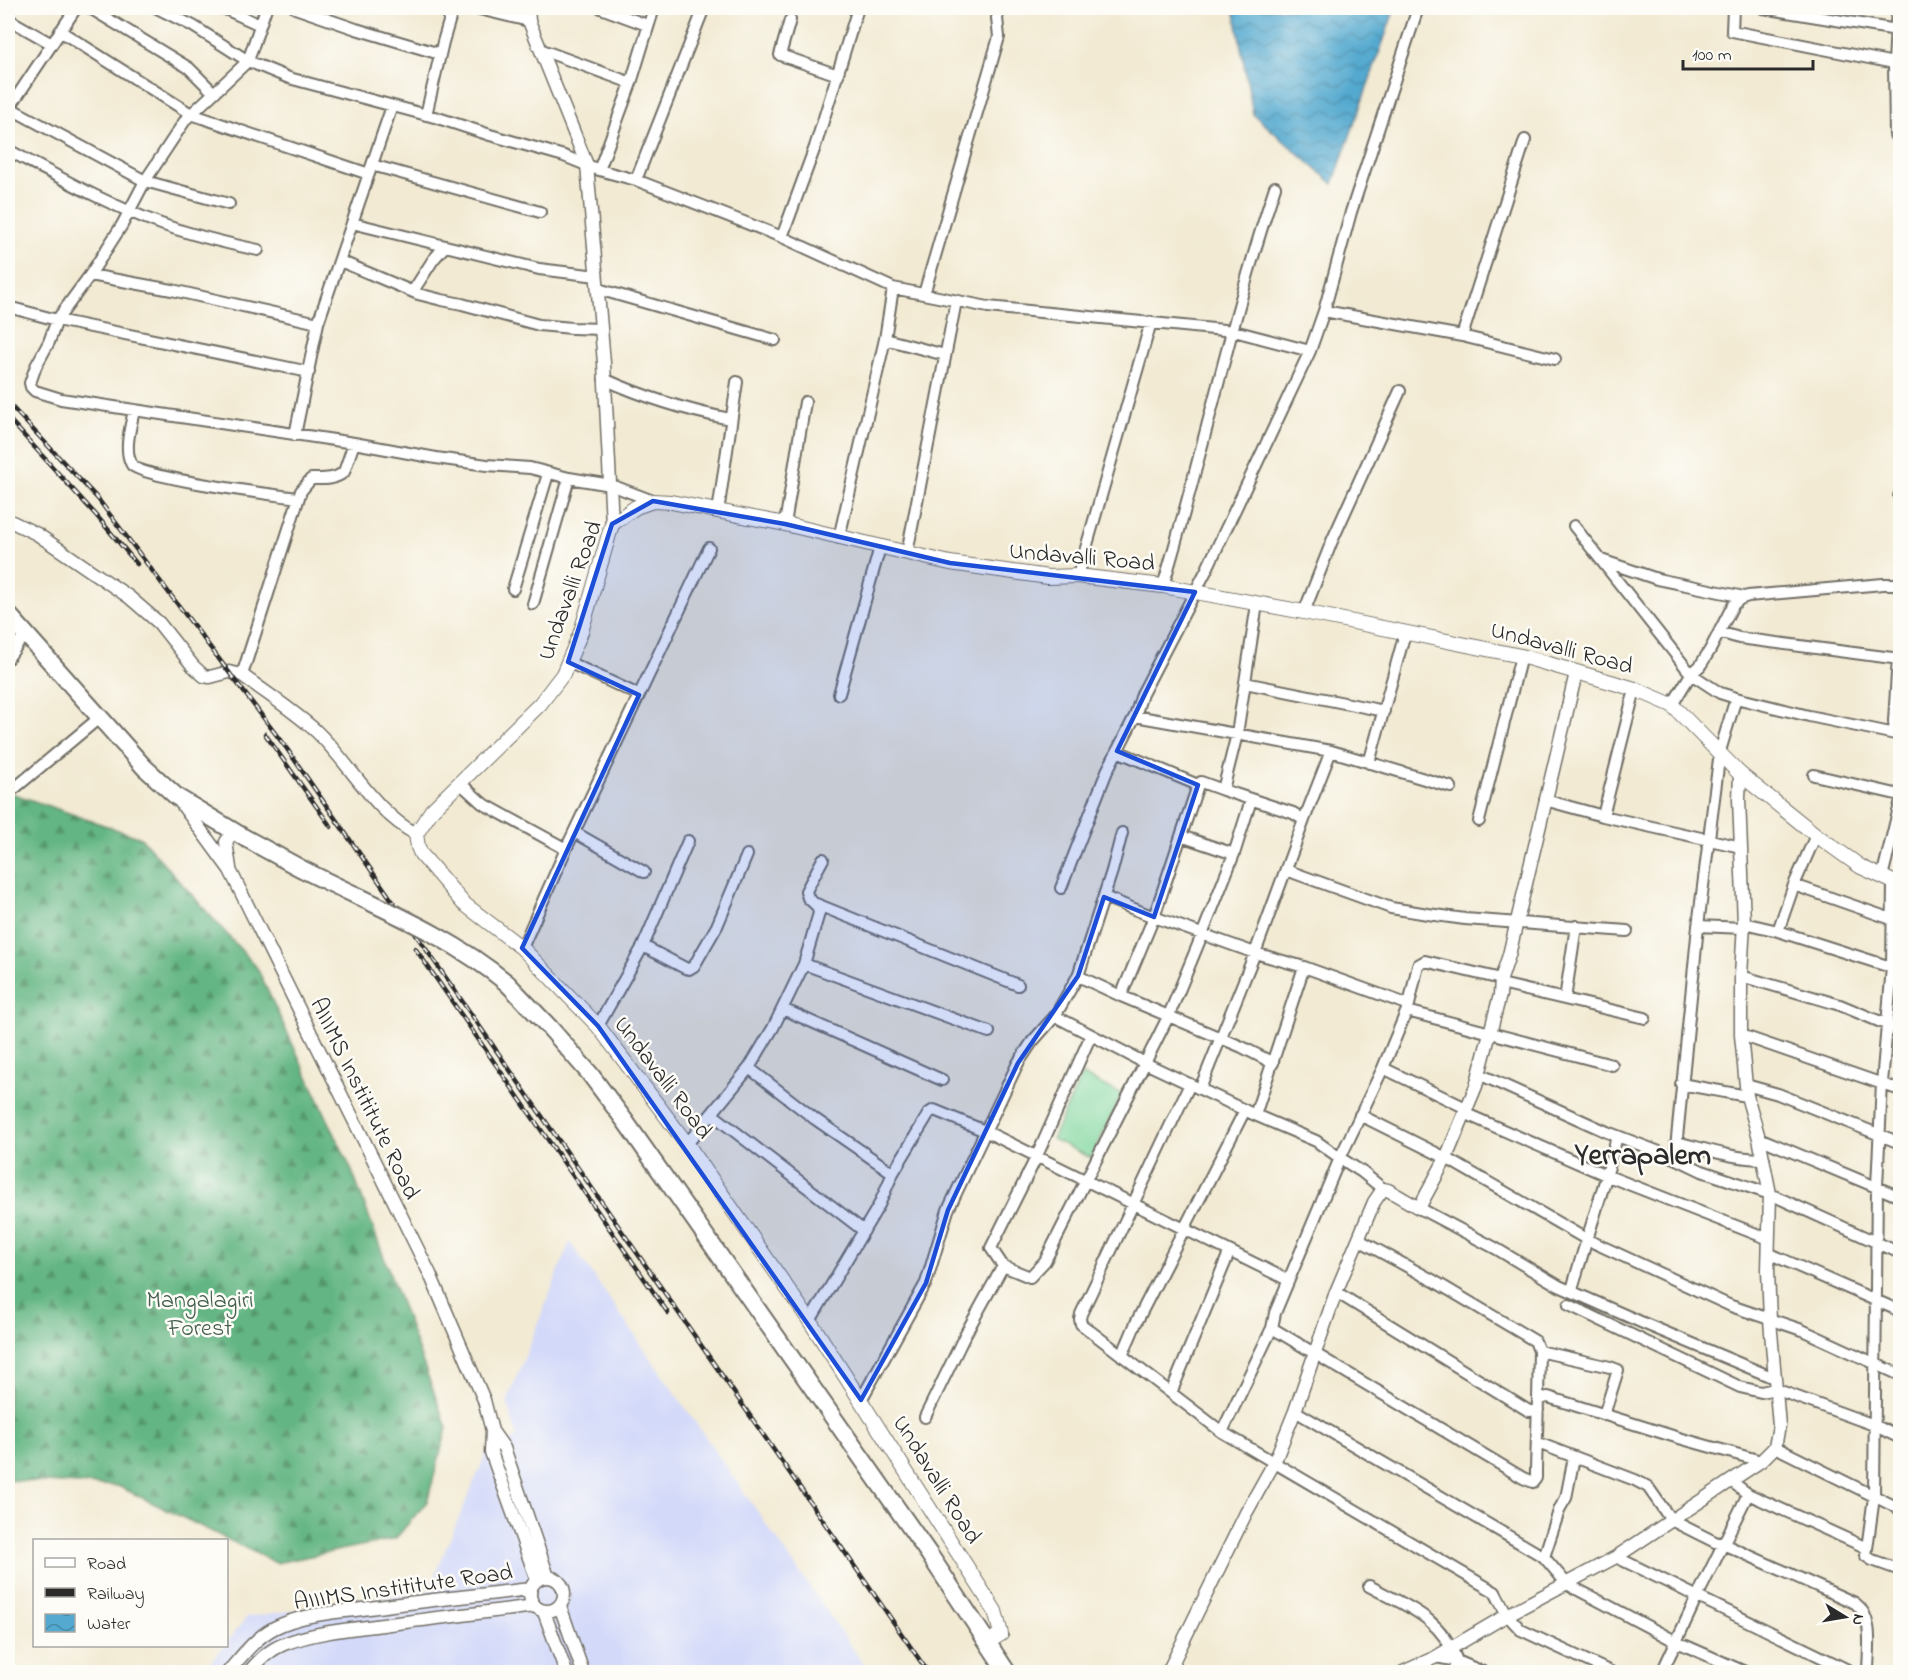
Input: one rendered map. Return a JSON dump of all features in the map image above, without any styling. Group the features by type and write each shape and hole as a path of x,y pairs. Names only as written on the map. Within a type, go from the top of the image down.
{"main road":[{"name":"Undavalli Road","path":"988,1642 1001,1634 995,1611 810,1321 687,1144 598,1026 522,948 463,903 421,854 418,847 416,834 432,810 540,704 563,674 581,632 612,524 636,507 653,501 671,502 785,524 950,563 1048,577 1077,576 1163,586 1521,656 1635,689 1672,705 1720,751 1740,774 1816,835 1861,867 1892,881"},
{"path":"8,614 144,767 177,797 240,836 301,869 447,940 481,961 507,983 550,1028 590,1074 626,1121 930,1554 1007,1672"}],"street":[{"path":"76,8 8,108 145,181 229,204"},
{"path":"90,8 189,68 213,92"},
{"path":"157,8 193,26 248,61 289,78 426,115 636,180 782,237 893,288 988,307 1234,331 1310,351"},
{"path":"223,8 260,24"},
{"path":"266,8 248,61 191,114 145,181 122,225 90,275 57,320 50,342 31,377 31,387 42,394 61,399 354,443 436,458 530,468 548,474 611,485 653,501"},
{"path":"295,8 440,54"},
{"path":"426,115 453,8"},
{"path":"475,8 529,21"},
{"path":"528,8 529,21 587,165 598,282 612,524"},
{"path":"601,8 648,25"},
{"path":"599,170 631,83 654,8"},
{"path":"636,180 704,8"},
{"path":"782,237 838,75 858,8"},
{"path":"924,294 999,37 997,18 1000,8"},
{"path":"1061,888 1107,771 1310,351 1324,311 1351,212 1418,8"},
{"path":"1733,8 1732,31 1894,63"},
{"path":"1763,8 1897,30"},
{"path":"1895,135 1894,63 1897,8"},
{"path":"8,19 52,44"},
{"path":"790,20 780,55 838,75"},
{"path":"60,32 191,114 370,169 540,212"},
{"path":"542,50 631,83"},
{"path":"295,435 318,323 392,106"},
{"path":"1462,336 1526,140"},
{"path":"8,150 129,211 185,232 258,250"},
{"path":"1163,586 1234,331 1252,257 1275,188"},
{"path":"352,223 598,282 776,340"},
{"path":"413,291 445,246"},
{"path":"340,261 413,291 539,325 601,329"},
{"path":"90,275 172,290 318,323"},
{"path":"839,538 885,339 893,288"},
{"path":"907,553 956,301"},
{"path":"8,307 57,320 309,372"},
{"path":"1324,311 1462,336 1555,359"},
{"path":"1077,576 1151,322"},
{"path":"885,339 945,355"},
{"path":"604,379 641,396 687,410 730,419"},
{"path":"718,512 737,382"},
{"path":"1304,612 1332,541 1400,391"},
{"path":"785,524 805,402"},
{"path":"134,410 128,448 130,459 137,470 166,477 298,498"},
{"path":"242,675 301,491 311,479 333,478 341,475 354,443"},
{"path":"513,589 548,474"},
{"path":"533,604 569,478"},
{"path":"8,520 36,534 129,597 159,623 193,666 204,676 210,677 229,672 242,675 316,731 380,805 400,825 416,834"},
{"path":"1574,526 1691,674 1720,693 1809,716 1898,735 1894,721 1899,658 1739,638 1719,632"},
{"path":"839,694 879,547"},
{"path":"522,948 566,849 710,548"},
{"path":"1601,560 1657,579 1744,597 1900,584"},
{"path":"1672,705 1691,674 1700,666 1733,605 1744,597"},
{"path":"1223,790 1237,734 1257,604"},
{"path":"1369,763 1405,633"},
{"path":"9,653 25,634"},
{"path":"1479,821 1521,656"},
{"path":"568,662 639,695"},
{"path":"1419,1208 1446,1158 1479,1074 1576,673"},
{"path":"1245,682 1384,711"},
{"path":"1603,816 1635,689"},
{"path":"1675,1158 1708,840 1720,751 1736,698"},
{"path":"1135,716 1330,751 1451,787"},
{"path":"15,788 99,718"},
{"path":"1330,751 1255,953 1220,1039 1134,1203 1080,1319 1081,1324 1222,1432 1495,1592 1507,1615 1521,1630 1611,1672"},
{"path":"1117,752 1198,785"},
{"path":"1403,1672 1436,1657 1507,1615 1616,1557 1761,1461 1775,1447 1779,1426 1770,1320 1768,1253 1770,1194 1764,1159 1746,1090 1741,1035 1744,926 1740,774"},
{"path":"1814,775 1900,795"},
{"path":"1121,996 1154,917 1198,785 1201,782 1293,813 1304,820"},
{"path":"460,783 482,803 566,849"},
{"name":"AIIIMS Instititute Road","path":"177,797 230,870 430,1274 484,1400 492,1431 491,1452 539,1582"},
{"path":"1091,1035 1036,1158 991,1248 1003,1266 1030,1277 1045,1261 1169,1015 1234,854 1251,800"},
{"path":"1545,800 1603,816 1741,847"},
{"path":"1900,804 1892,881 1896,920 1896,969 1887,1024 1882,1083 1876,1241 1874,1497 1866,1556 1900,1570"},
{"path":"574,832 644,872"},
{"path":"861,1400 926,1283 948,1210 1018,1063 1032,1042 1055,1016 1078,976 1122,833"},
{"path":"230,870 226,842 231,834 240,836"},
{"path":"1778,931 1794,885 1816,835"},
{"path":"1181,836 1234,854"},
{"path":"598,1026 643,946 688,842"},
{"path":"643,946 685,968 689,969 694,966 717,926 747,855"},
{"path":"822,859 806,891 808,898 816,904 1018,985"},
{"path":"1286,870 1391,908 1465,919 1627,931"},
{"path":"1794,885 1896,920"},
{"path":"1104,897 1202,935 1304,967 1408,1008 1489,1034 1612,1065"},
{"path":"687,1144 749,1068 783,1009 804,964 819,913 816,904"},
{"path":"1565,999 1576,926"},
{"path":"1698,926 1744,926 1778,931 1896,969"},
{"path":"1222,1432 1272,1328 1275,1313 1288,1280 1340,1158 1383,1068 1408,1008 1418,966 1422,961 1645,1018"},
{"path":"804,964 989,1032"},
{"path":"1122,1356 1183,1230 1250,1112 1273,1063 1304,967"},
{"path":"1078,976 1242,1047 1273,1063"},
{"path":"1741,976 1840,1005 1900,1030"},
{"path":"783,1009 942,1080"},
{"path":"1055,1016 1146,1063 1316,1141 1383,1189 1495,1248 1559,1286 1900,1438"},
{"path":"1741,1035 1900,1090"},
{"path":"749,1068 815,1119 893,1173"},
{"path":"1383,1068 1465,1110 1608,1176 1769,1239"},
{"path":"1479,1074 1617,1136 1702,1171 1770,1194 1900,1252"},
{"path":"1682,1084 1778,1094 1900,1143"},
{"path":"810,1321 864,1232 893,1173 931,1111 936,1110 985,1131 1084,1182 1134,1203 1183,1230 1288,1280"},
{"path":"712,1114 864,1232"},
{"path":"1360,1114 1446,1158 1586,1239 1731,1306 1802,1330 1900,1375"},
{"path":"1572,1290 1586,1239 1608,1176 1617,1136"},
{"path":"1759,1138 1900,1197"},
{"path":"1677,1142 1727,1155 1764,1159"},
{"path":"1168,1672 1246,1513 1274,1463 1335,1292 1374,1202 1383,1189"},
{"path":"1272,1328 1533,1482 1536,1478 1538,1443 1539,1351 1535,1341 1359,1240"},
{"path":"1171,1394 1229,1252"},
{"path":"1768,1253 1900,1311"},
{"path":"925,1417 966,1333 1003,1266"},
{"path":"1335,1292 1529,1411 1548,1397 1761,1461"},
{"path":"1569,1305 1725,1381 1754,1392 1761,1392 1774,1383"},
{"path":"1539,1351 1618,1370 1604,1414"},
{"path":"1294,1411 1544,1557 1567,1584 1677,1642 1745,1672"},
{"path":"1538,1443 1648,1486 1671,1520 1860,1607 1868,1622 1868,1672"},
{"path":"1775,1447 1900,1509"},
{"path":"1544,1557 1560,1508 1566,1498 1574,1457"},
{"path":"1731,1481 1748,1494 1867,1548"},
{"path":"1662,1672 1748,1494"},
{"path":"1616,1557 1852,1672"},
{"name":"AIIIMS Instititute Road","path":"228,1672 271,1629 309,1616 539,1582 558,1581 564,1590 560,1606 550,1612 539,1609 339,1631 283,1645 262,1656 249,1672"},
{"name":"AIIIMS Instititute Road","path":"539,1582 529,1595 539,1609"},
{"path":"1370,1586 1438,1626 1452,1647 1457,1661 1453,1672"},
{"path":"560,1606 583,1672"},
{"path":"539,1609 566,1672"},
{"path":"260,1639 271,1651"},
{"path":"1436,1657 1457,1661 1483,1672"}],"highlighted area":[{"path":"653,501 785,524 950,563 1195,592 1117,751 1198,785 1154,917 1104,897 1078,976 1018,1063 948,1210 926,1283 861,1400 598,1026 522,948 639,695 568,662 612,524"}],"shaded area":[{"path":"570,1242 869,1672 202,1672 223,1647 228,1647 228,1641 247,1617 428,1591 487,1451 517,1437 507,1402"}],"green space":[{"name":"Mangalagiri Forest","path":"8,792 141,838 257,968 352,1171 447,1428 427,1502 395,1539 276,1563 118,1486 8,1480"},
{"path":"1082,1075 1122,1094 1091,1158 1052,1139"}],"water":[{"path":"1234,8 1395,8 1333,184 1253,114"}],"railway":[{"path":"8,403 98,499 287,749 928,1672"},
{"path":"8,418 137,564"},
{"path":"265,734 331,827"},
{"path":"415,948 668,1313"}],"district":[{"name":"Yerrapalem","path":"1643,1154"}]}
